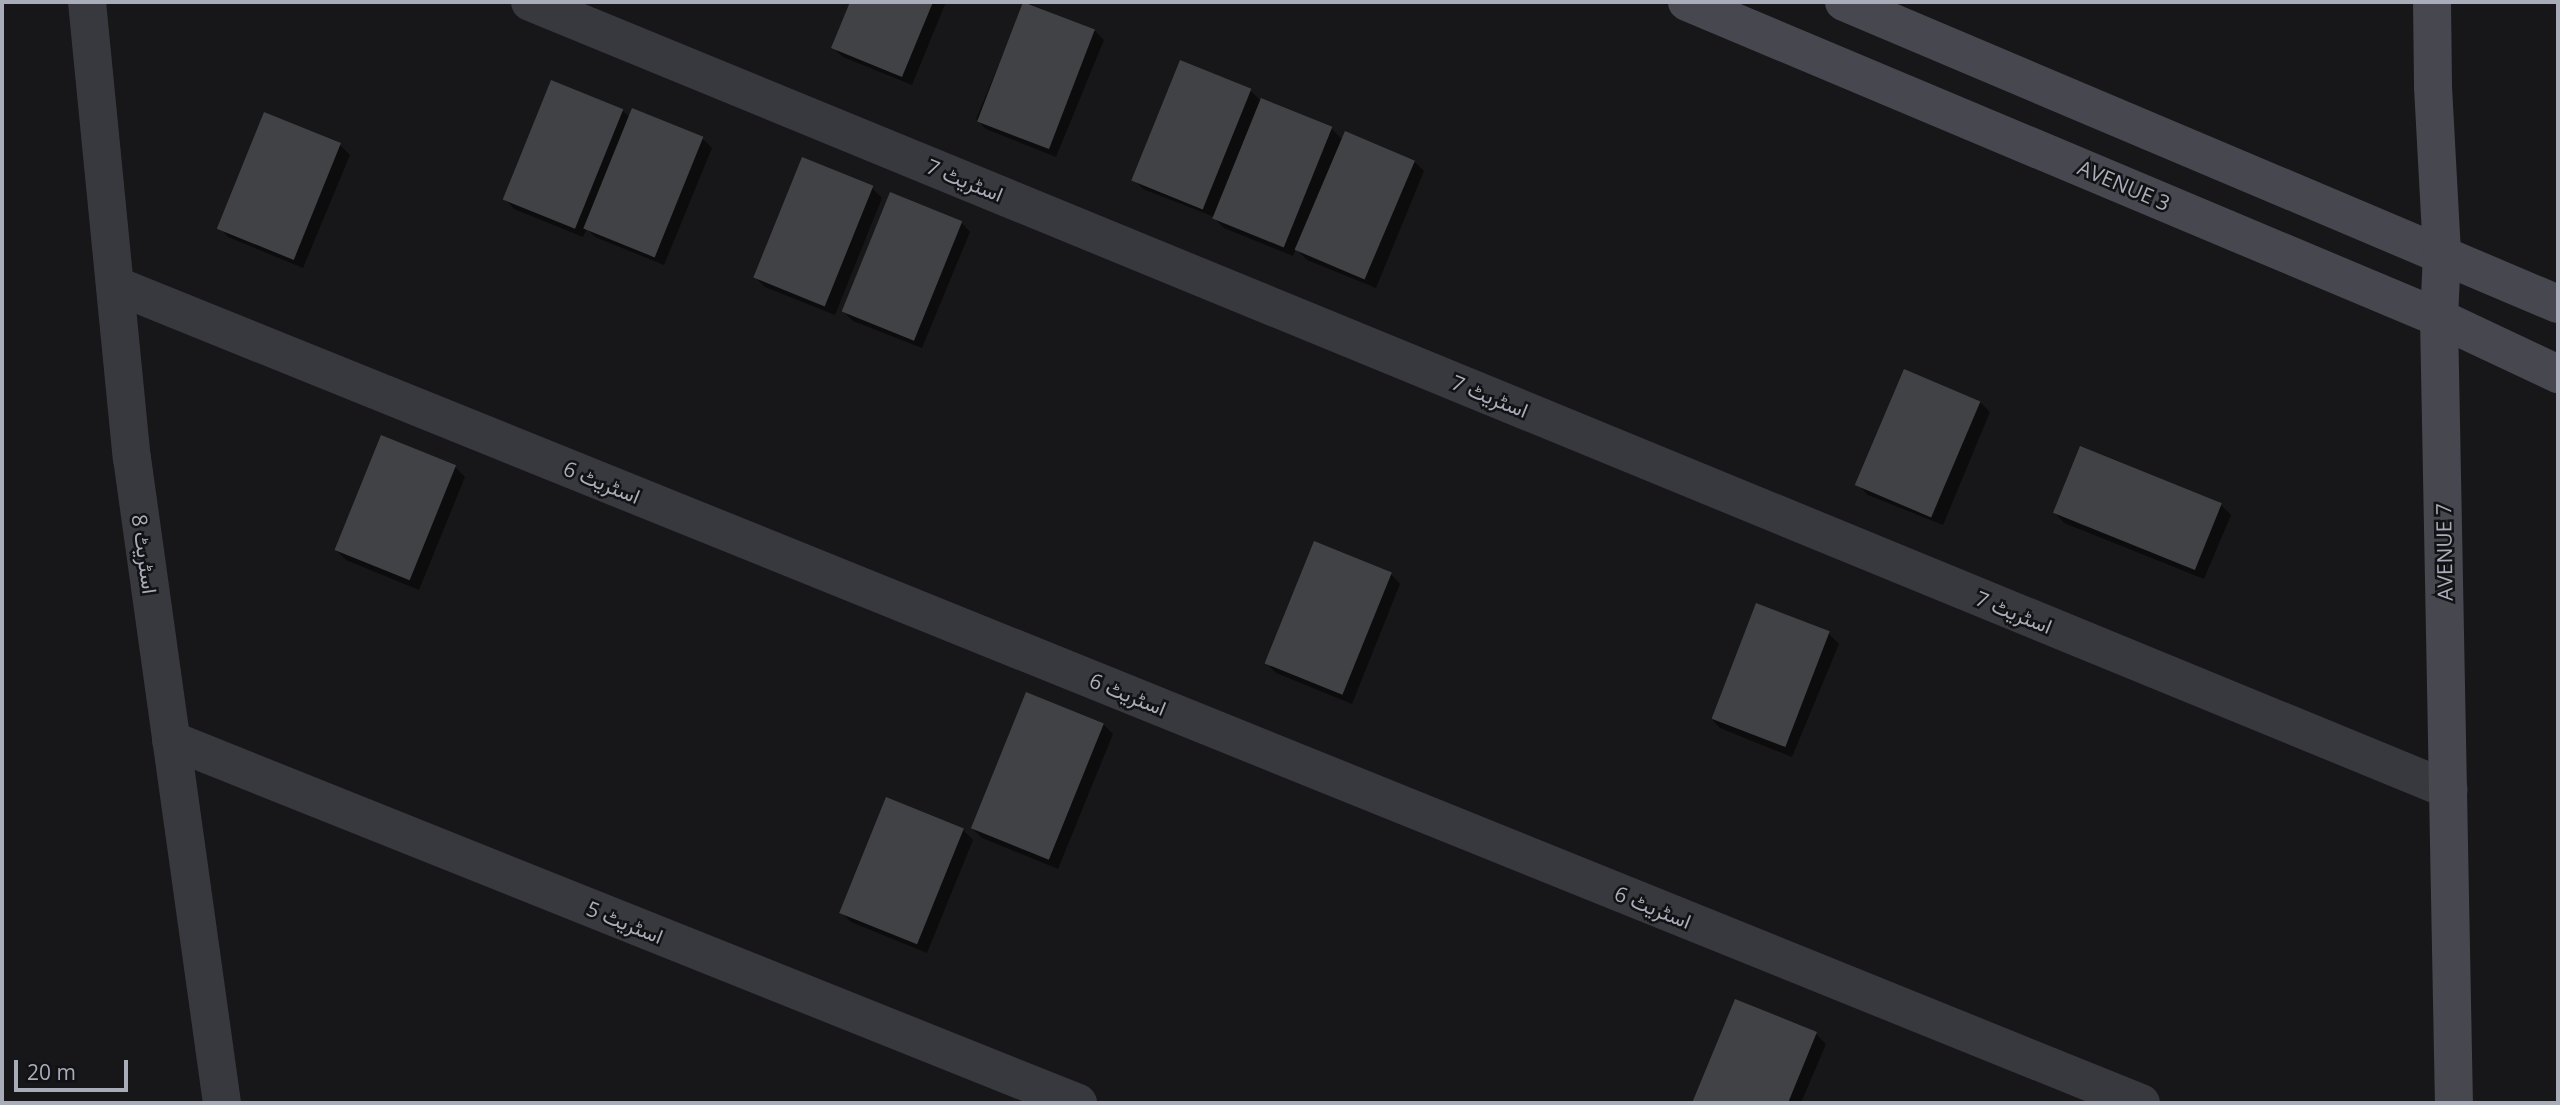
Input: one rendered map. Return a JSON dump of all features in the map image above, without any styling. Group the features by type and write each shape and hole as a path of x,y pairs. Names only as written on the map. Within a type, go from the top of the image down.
{"main road":[{"name":"AVENUE 3","path":"1687,2 2439,318 2558,374"},
{"path":"1844,2 2558,304"},
{"name":"AVENUE 7","path":"2432,2 2442,254 2439,318 2454,1103"}],"street":[{"name":"اسٹریٹ 8","path":"88,2 132,458 222,1103"},
{"name":"اسٹریٹ 7","path":"530,2 2449,790"},
{"name":"اسٹریٹ 6","path":"115,285 2140,1103"},
{"name":"اسٹریٹ 5","path":"171,740 1079,1103"}],"building":[{"path":"850,2 933,2 902,77 831,48"},
{"path":"1023,2 1095,30 1049,149 977,121"},
{"path":"1180,60 1251,89 1203,209 1131,181"},
{"path":"551,80 623,109 575,229 503,200"},
{"path":"1261,98 1332,127 1284,247 1212,219"},
{"path":"632,108 703,137 655,257 583,229"},
{"path":"264,112 341,143 294,260 217,229"},
{"path":"1345,131 1415,161 1365,279 1295,250"},
{"path":"802,157 873,186 825,306 753,278"},
{"path":"890,192 962,221 914,341 842,312"},
{"path":"1904,369 1980,401 1931,517 1855,485"},
{"path":"381,435 456,465 410,580 335,550"},
{"path":"2080,446 2222,503 2195,570 2053,513"},
{"path":"1314,541 1392,572 1342,695 1265,663"},
{"path":"1756,603 1830,631 1785,747 1712,719"},
{"path":"1026,692 1104,723 1049,860 971,828"},
{"path":"886,797 964,828 917,944 839,913"},
{"path":"1735,999 1817,1032 1788,1103 1692,1103"}]}
